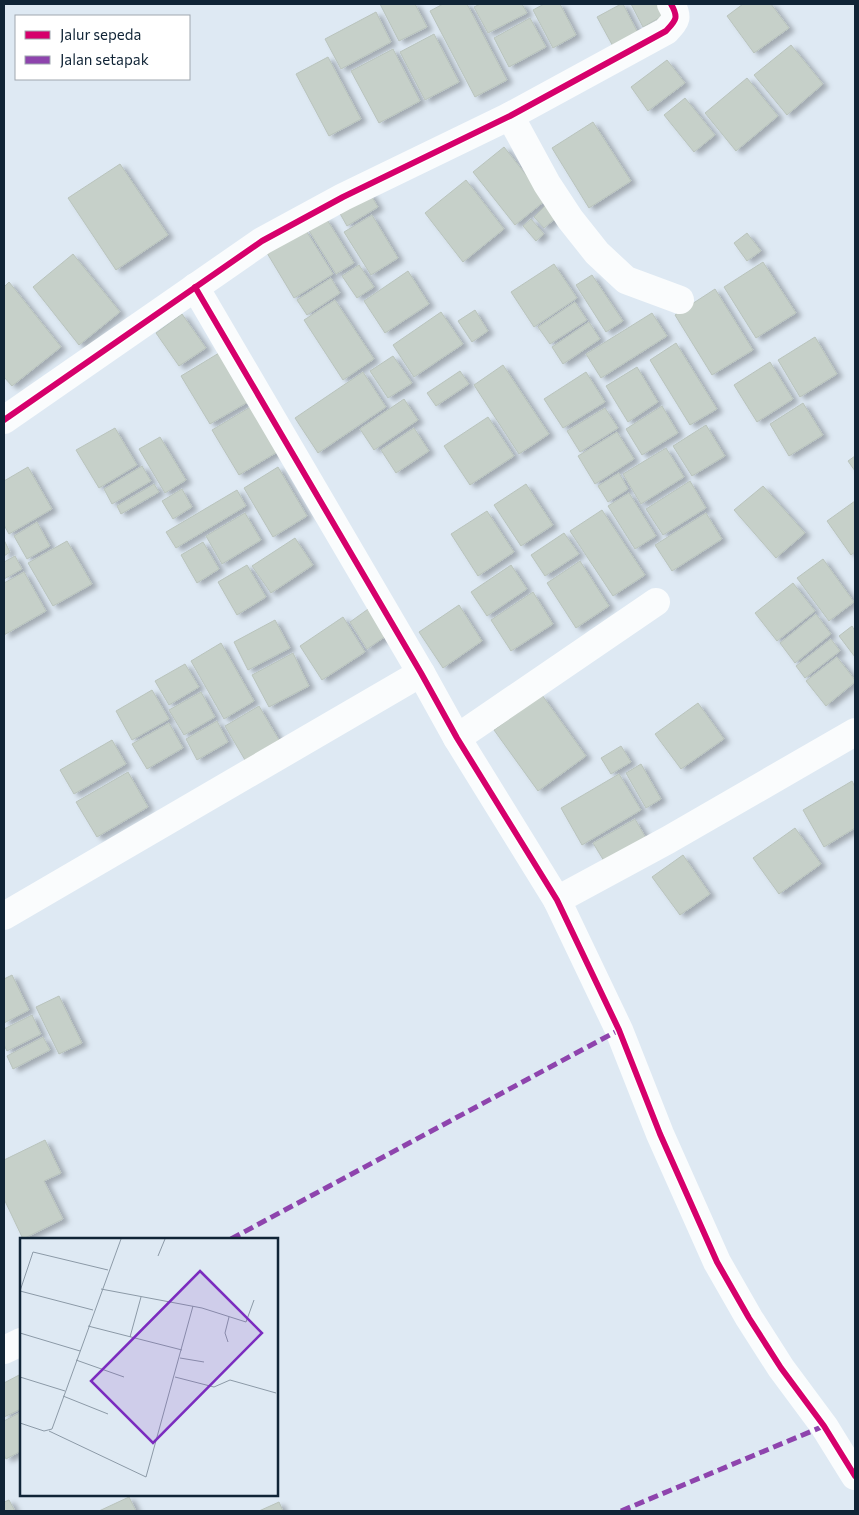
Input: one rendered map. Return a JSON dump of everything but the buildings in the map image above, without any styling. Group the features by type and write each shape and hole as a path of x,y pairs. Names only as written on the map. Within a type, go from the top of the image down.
{"street":[{"path":"4,420 262,241 343,198 510,116 666,31 675,21 676,13 672,4"},
{"path":"510,116 547,184 570,219 597,253 626,280 680,300"},
{"path":"194,287 421,673 457,738 556,900 619,1030 660,1134 717,1262 749,1318 824,1426 855,1476"},
{"path":"457,738 656,602"},
{"path":"4,916 421,673"},
{"path":"556,900 668,840 855,732"},
{"path":"4,1350 20,1342"}],"marked path":[{"path":"233,1238 619,1030"},
{"path":"621,1511 824,1426"}],"cycle path":[{"path":"4,420 262,241 343,197 510,116 666,31 676,16 671,4"},
{"path":"195,287 421,673 457,738 557,900 619,1030 660,1134 717,1262 749,1318 781,1368 824,1426 855,1476"}]}
